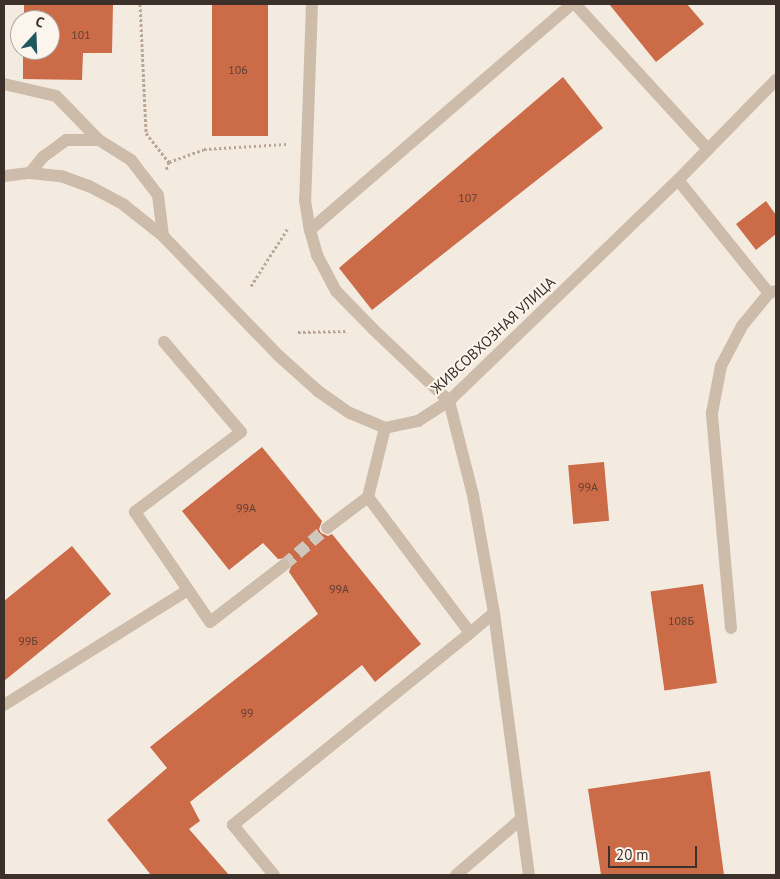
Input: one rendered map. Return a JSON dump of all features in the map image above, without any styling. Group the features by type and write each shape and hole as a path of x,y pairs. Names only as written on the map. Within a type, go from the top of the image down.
{"street":[{"path":"312,4 305,200 310,230 317,255 336,291 449,401 474,495 494,613 529,875"},
{"path":"310,230 574,4 708,149"},
{"name":"ЖИВСОВХОЗНАЯ УЛИЦА","path":"385,428 418,421 449,401 678,180 776,80"},
{"path":"4,84 56,96 99,140 131,160 158,195 163,236"},
{"path":"30,173 42,157 66,140 99,140"},
{"path":"4,176 30,173 61,176 89,186 124,205 163,236 279,356 318,391 350,413 385,428 368,498 327,528"},
{"path":"678,180 773,292 742,326 721,366 712,412 730,628"},
{"path":"164,342 241,432 135,512 210,622 284,565"},
{"path":"368,498 470,633"},
{"path":"4,705 188,590"},
{"path":"274,875 233,825 494,613"},
{"path":"456,875 521,819"}],"path":[{"path":"140,4 146,133 169,162"},
{"path":"169,162 204,149 308,142"},
{"path":"158,195 169,162"},
{"path":"251,286 305,200"},
{"path":"298,332 374,330"}],"building":[{"path":"24,4 113,4 112,53 83,53 82,80 23,79 23,60 60,60 60,10 24,10"},
{"path":"212,4 268,4 268,136 212,136"},
{"path":"609,4 687,4 704,24 656,62"},
{"path":"563,77 603,128 372,310 339,268"},
{"path":"766,201 776,215 776,234 756,250 736,224"},
{"path":"262,447 322,521 319,529 321,533 328,536 332,534 421,644 375,682 362,665 190,802 200,821 189,829 229,875 151,875 107,820 167,768 150,747 318,614 289,572 292,564 288,558 278,559 263,543 229,570 182,511"},
{"path":"604,462 609,521 573,524 568,465"},
{"path":"72,546 111,594 4,681 4,601"},
{"path":"703,584 717,683 664,690 651,591"},
{"path":"710,771 724,875 601,875 588,789"}],"tunnel":[{"path":"284,565 327,528"}]}
